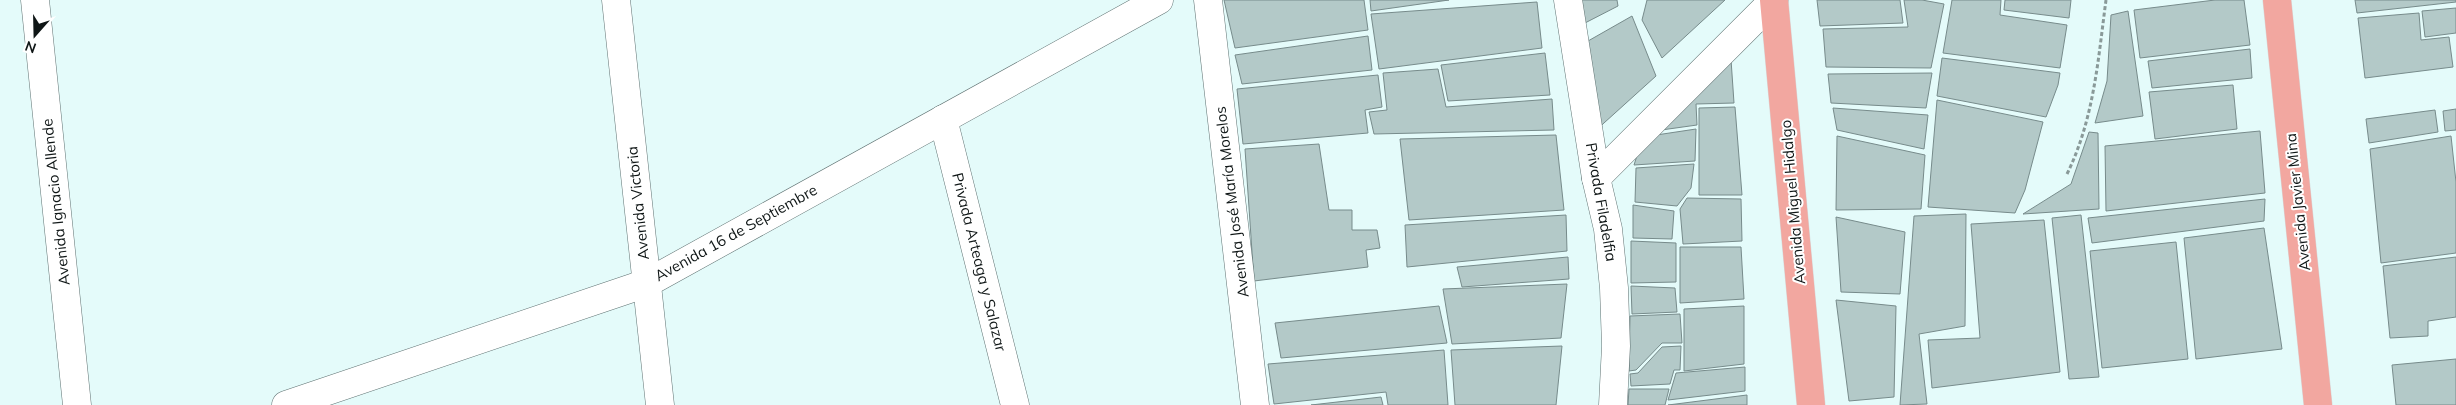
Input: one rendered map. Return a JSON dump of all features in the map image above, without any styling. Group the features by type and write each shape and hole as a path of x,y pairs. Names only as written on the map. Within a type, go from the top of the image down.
{"main road":[{"name":"Avenida Miguel Hidalgo","path":"1774,0 1811,405"},
{"name":"Avenida Javier Mina","path":"2276,0 2318,405"}],"street":[{"name":"Avenida Ignacio Allende","path":"35,0 77,405"},
{"name":"Avenida Victoria","path":"616,0 660,405"},
{"name":"Avenida 16 de Septiembre","path":"286,405 647,283 1159,0"},
{"name":"Avenida José María Morelos","path":"1208,0 1255,405"},
{"name":"Privada Filadelfia","path":"1568,0 1596,178 1608,229 1614,288 1616,346 1613,405"},
{"path":"1596,178 1774,0"},
{"name":"Privada Arteaga y Salazar","path":"943,119 1015,405"}],"path":[{"path":"2067,174 2082,139 2092,103 2106,0"}],"building":[{"path":"1224,0 1364,0 1368,30 1235,48"},
{"path":"1370,0 1449,0 1371,11"},
{"path":"1578,0 1617,0 1618,6 1583,24"},
{"path":"1647,0 1725,0 1662,58 1642,20"},
{"path":"1817,0 1900,0 1903,23 1820,26"},
{"path":"1904,0 1922,0 1944,4 1931,68 1826,67 1823,29 1908,27"},
{"path":"1952,0 2001,0 2000,15 2067,25 2060,68 1943,53"},
{"path":"2005,0 2071,0 2069,18 2004,10"},
{"path":"2215,0 2244,0 2250,45 2140,58 2134,10"},
{"path":"2355,0 2456,0 2456,2 2357,13"},
{"path":"1537,2 1542,48 1379,69 1371,14"},
{"path":"2456,8 2456,33 2425,37 2422,11"},
{"path":"2128,11 2143,116 2095,123 2107,81 2111,15"},
{"path":"2419,13 2421,40 2449,37 2453,67 2365,78 2358,18"},
{"path":"1632,16 1656,76 1594,132 1581,45"},
{"path":"1368,36 1372,70 1242,84 1235,55"},
{"path":"1730,45 1734,103 1696,104 1697,125 1647,132"},
{"path":"2250,49 2252,78 2152,88 2148,61"},
{"path":"1545,53 1550,95 1448,101 1441,65"},
{"path":"1942,58 2060,73 2058,85 2046,117 1937,96"},
{"path":"1438,69 1446,107 1552,99 1554,130 1374,134 1369,112 1387,110 1383,73"},
{"path":"1932,73 1926,108 1831,103 1828,74"},
{"path":"1378,75 1382,107 1365,110 1368,133 1243,144 1237,89"},
{"path":"2233,85 2237,129 2155,139 2149,92"},
{"path":"1937,100 2043,122 2025,190 2015,213 1928,207"},
{"path":"1735,107 1742,195 1699,195 1699,108"},
{"path":"1833,108 1928,115 1924,149 1837,130"},
{"path":"2456,109 2456,130 2445,131 2443,111"},
{"path":"2435,110 2438,132 2369,143 2366,119"},
{"path":"1696,129 1695,161 1634,165 1643,137"},
{"path":"2260,131 2265,193 2106,211 2105,146"},
{"path":"2089,132 2098,133 2099,209 2023,214 2071,184"},
{"path":"1556,135 1564,210 1409,220 1400,139"},
{"path":"1837,136 1925,155 1921,209 1836,210"},
{"path":"2451,136 2456,182 2456,253 2381,263 2370,149"},
{"path":"1319,144 1329,210 1352,210 1352,230 1377,230 1380,248 1366,250 1368,267 1254,281 1245,149"},
{"path":"1694,164 1691,188 1677,206 1635,202 1636,168"},
{"path":"1687,198 1741,199 1742,241 1683,244 1680,209"},
{"path":"2265,199 2264,221 2092,243 2088,218"},
{"path":"1633,205 1674,211 1672,239 1633,238"},
{"path":"1966,214 1965,326 1919,334 1927,404 1900,405 1914,216"},
{"path":"1566,215 1567,251 1407,267 1405,225"},
{"path":"2081,215 2099,377 2069,379 2052,218"},
{"path":"1836,217 1905,232 1900,294 1841,292"},
{"path":"2044,220 2060,372 1932,388 1928,340 1980,338 1971,224"},
{"path":"2264,228 2282,349 2196,359 2184,238"},
{"path":"1631,241 1676,243 1676,282 1631,283"},
{"path":"2176,242 2188,359 2102,368 2090,251"},
{"path":"1680,247 1741,247 1744,299 1680,303"},
{"path":"1568,257 1569,279 1462,287 1457,267"},
{"path":"2456,257 2456,317 2428,321 2428,336 2390,338 2383,266"},
{"path":"1567,284 1561,338 1452,344 1443,289"},
{"path":"1631,286 1675,288 1677,312 1632,314"},
{"path":"1836,300 1896,306 1894,397 1849,401"},
{"path":"1439,306 1447,343 1281,358 1275,323"},
{"path":"1744,306 1744,364 1684,371 1684,309"},
{"path":"1680,314 1682,343 1662,343 1636,370 1629,371 1630,316"},
{"path":"1562,346 1556,405 1455,405 1451,350"},
{"path":"1681,346 1680,370 1674,370 1670,384 1631,386 1630,374 1638,373 1662,347"},
{"path":"1444,350 1448,405 1388,405 1386,392 1274,404 1268,364"},
{"path":"2456,359 2456,405 2396,405 2392,365"},
{"path":"1745,367 1745,391 1668,400 1676,373"},
{"path":"1629,389 1669,389 1665,405 1628,405"},
{"path":"1747,395 1747,405 1668,405"},
{"path":"1381,397 1383,405 1311,405"}]}
